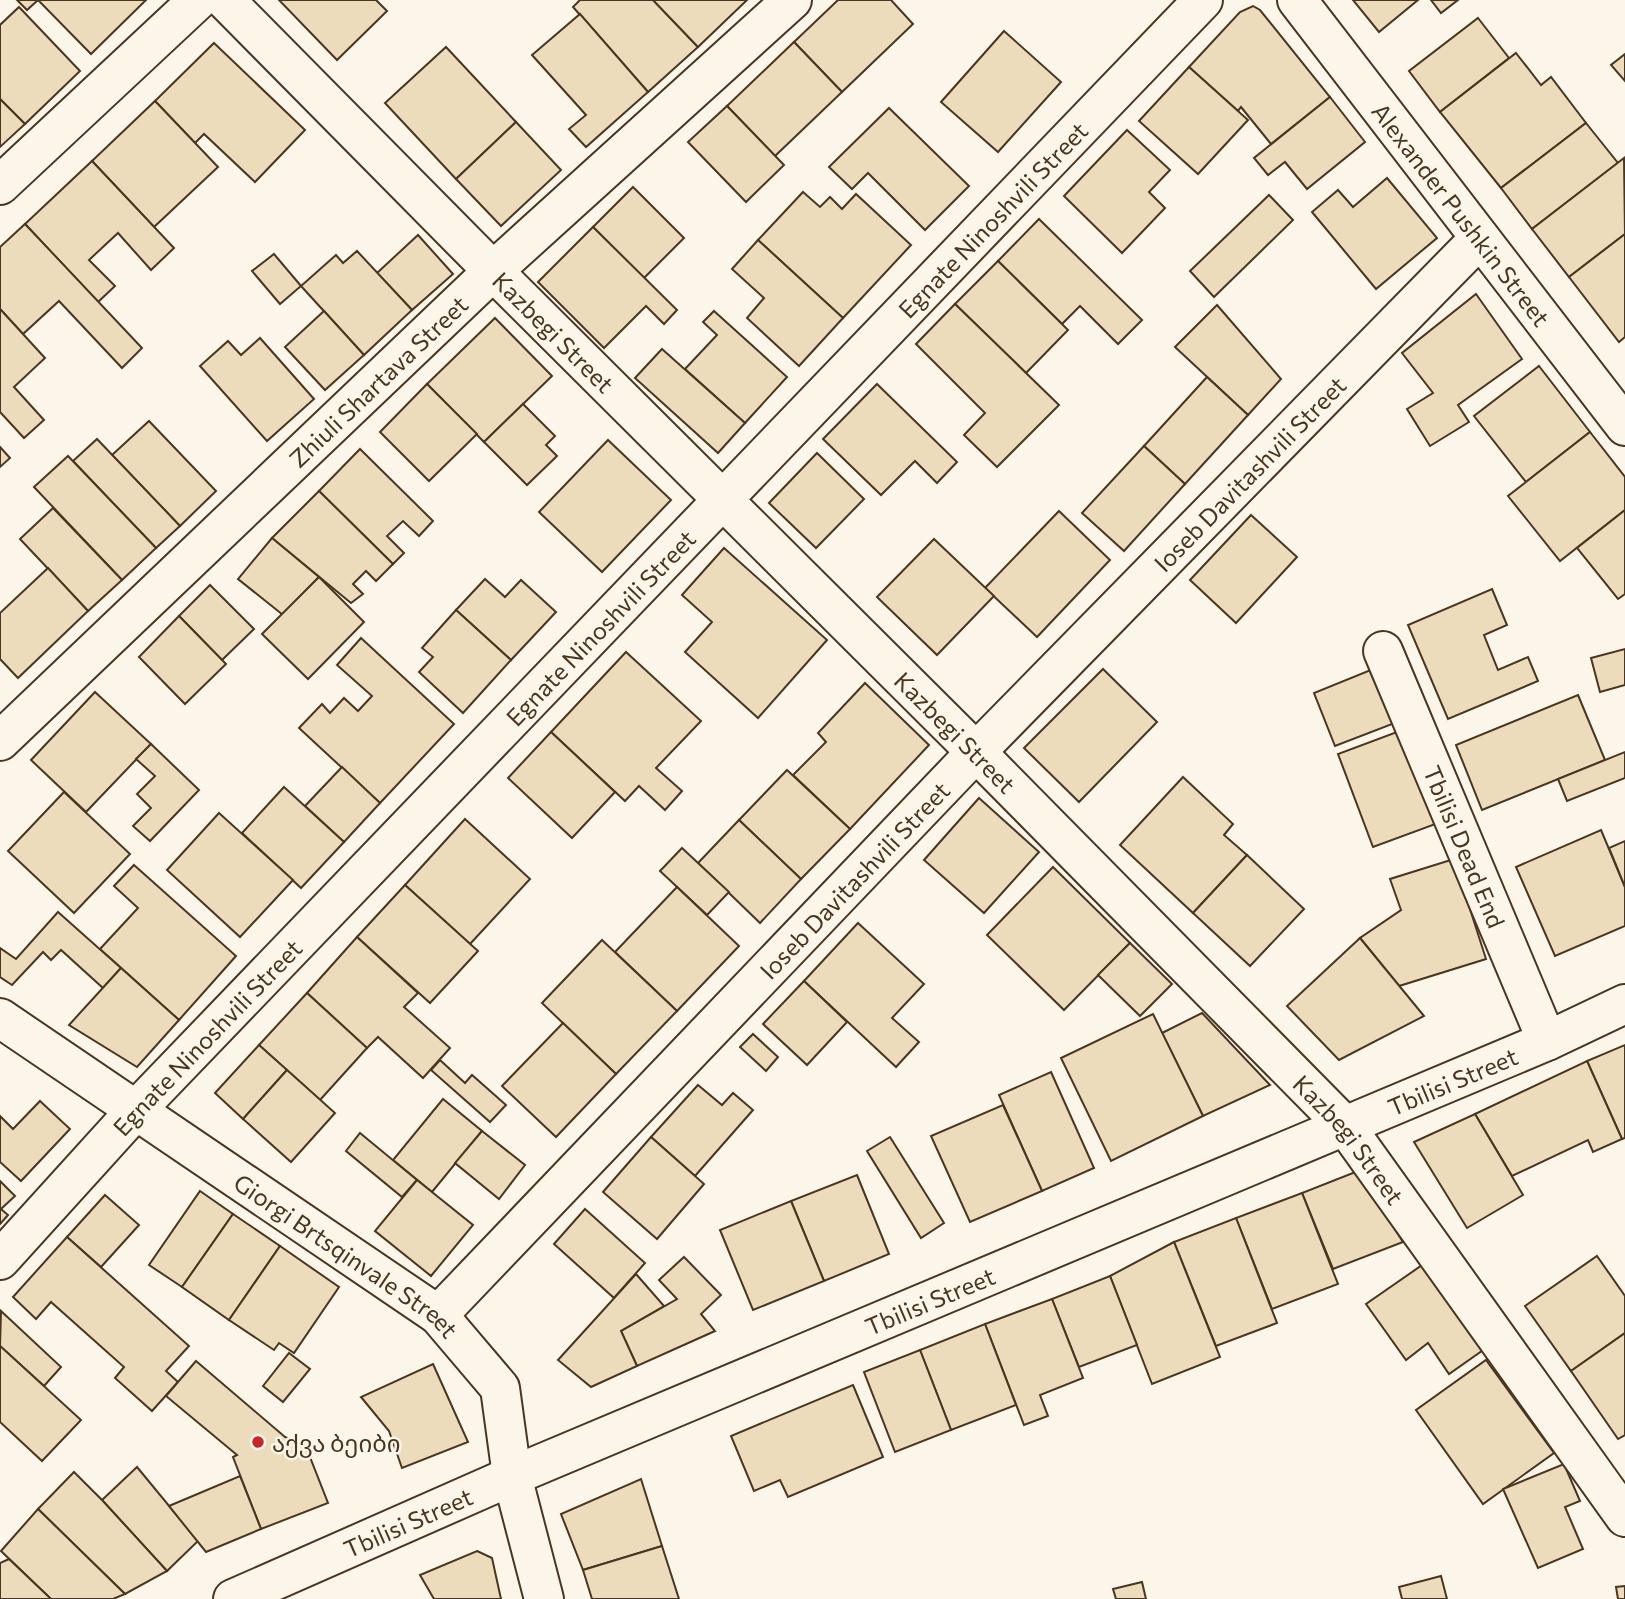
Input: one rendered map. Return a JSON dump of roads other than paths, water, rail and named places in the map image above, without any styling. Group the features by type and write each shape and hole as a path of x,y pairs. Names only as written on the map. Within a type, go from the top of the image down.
{"street":[{"path":"0,185 198,0"},
{"name":"Kazbegi Street","path":"225,0 976,752 1346,1127 1625,1517"},
{"name":"Zhiuli Shartava Street","path":"0,741 493,271 792,0"},
{"name":"Egnate Ninoshvili Street","path":"0,1260 136,1111 1203,0"},
{"name":"Alexander Pushkin Street","path":"1297,0 1625,426"},
{"name":"Ioseb Davitashvili Street","path":"438,1315 976,752 1480,238"},
{"name":"Tbilisi Dead End","path":"1383,651 1547,1041"},
{"name":"Tbilisi Street","path":"233,1599 512,1476 1346,1127 1547,1041 1625,1004"},
{"name":"Giorgi Brtsqinvale Street","path":"0,1018 438,1315 499,1388 512,1476 544,1599"}],"place":[{"name":"აქვა ბეიბი","path":"258,1442"}]}
